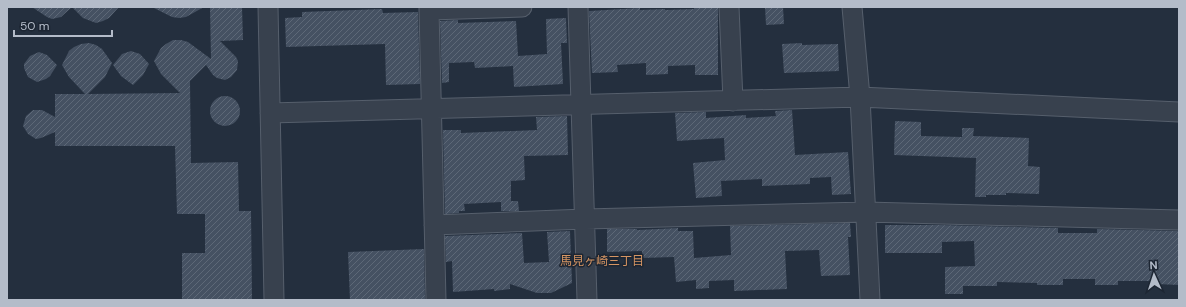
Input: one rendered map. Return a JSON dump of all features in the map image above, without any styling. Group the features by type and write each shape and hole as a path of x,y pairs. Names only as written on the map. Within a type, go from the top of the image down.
{"street":[{"path":"268,7 274,300"},
{"path":"436,300 430,109 429,9 522,7"},
{"path":"578,7 587,300"},
{"path":"729,7 733,101"},
{"path":"852,7 860,97 870,300"},
{"path":"270,113 860,97 1179,112"},
{"path":"434,225 585,219 866,212 1179,220"}],"building":[{"path":"32,7 72,7 61,17 52,19"},
{"path":"72,7 119,7 109,18 96,23 83,18"},
{"path":"152,7 204,7 186,17 179,18 172,17"},
{"path":"210,7 242,7 243,40 220,41 238,61 237,70 231,77 225,80 217,78 206,65 190,81 191,163 238,162 239,211 251,211 252,300 182,300 182,253 205,253 205,214 177,214 175,146 55,146 55,132 36,139 28,134 23,126 26,116 33,110 42,110 55,117 55,94 85,94 69,77 62,65 69,51 81,44 89,43 96,45 102,49 112,63 105,77 88,94 180,93 161,74 154,61 161,48 173,40 188,42 211,59"},
{"path":"694,7 718,7 718,75 695,75 695,65 668,66 668,74 646,75 646,63 617,65 618,72 592,73 589,11 640,8 640,10 694,9"},
{"path":"765,7 783,7 784,24 766,25"},
{"path":"382,9 383,13 418,12 420,84 386,85 385,44 286,47 285,18 302,17 302,12"},
{"path":"566,18 567,43 561,43 563,84 514,87 513,66 475,68 474,62 449,63 449,82 442,83 440,21 458,20 458,23 516,21 518,56 547,54 546,19"},
{"path":"802,43 802,45 838,44 839,71 784,73 782,44"},
{"path":"131,51 140,54 149,64 143,75 133,85 121,76 113,65 122,54"},
{"path":"39,52 47,55 57,65 50,76 37,82 28,77 24,64 30,56"},
{"path":"225,96 235,101 240,111 235,121 225,126 215,121 210,111 215,101"},
{"path":"792,110 795,155 848,152 851,194 832,195 831,177 810,178 810,184 762,186 762,179 721,181 722,196 696,198 693,163 725,160 724,138 677,141 675,113 706,112 706,118 746,115 746,118 776,116 775,111"},
{"path":"567,116 568,155 524,156 525,180 511,181 511,201 518,201 519,211 501,211 501,202 464,204 465,211 445,214 443,130 461,130 461,133 537,130 536,117"},
{"path":"895,121 921,122 921,136 962,137 962,128 974,128 973,136 1029,138 1028,166 1040,167 1039,194 1006,193 1006,195 986,195 986,197 975,197 976,158 894,155"},
{"path":"850,223 851,237 848,237 850,275 821,276 819,250 785,251 787,289 734,291 734,280 709,281 709,288 696,289 696,280 676,282 674,257 642,258 642,251 607,252 607,229 637,230 678,228 678,231 693,231 694,258 731,255 730,226"},
{"path":"885,225 1058,228 1058,233 1097,233 1097,229 1179,231 1179,285 1156,284 1156,281 1118,281 1118,285 1095,285 1095,279 1063,279 1063,285 997,282 997,286 963,286 963,294 945,294 945,267 975,266 974,241 942,242 942,253 885,253"},
{"path":"570,231 572,283 551,293 537,293 510,284 510,289 453,292 452,261 446,262 445,236 522,233 524,263 549,262 547,232"},
{"path":"424,249 425,300 350,300 348,252"}],"district":[{"name":"馬見ヶ崎三丁目","path":"602,261"}]}
